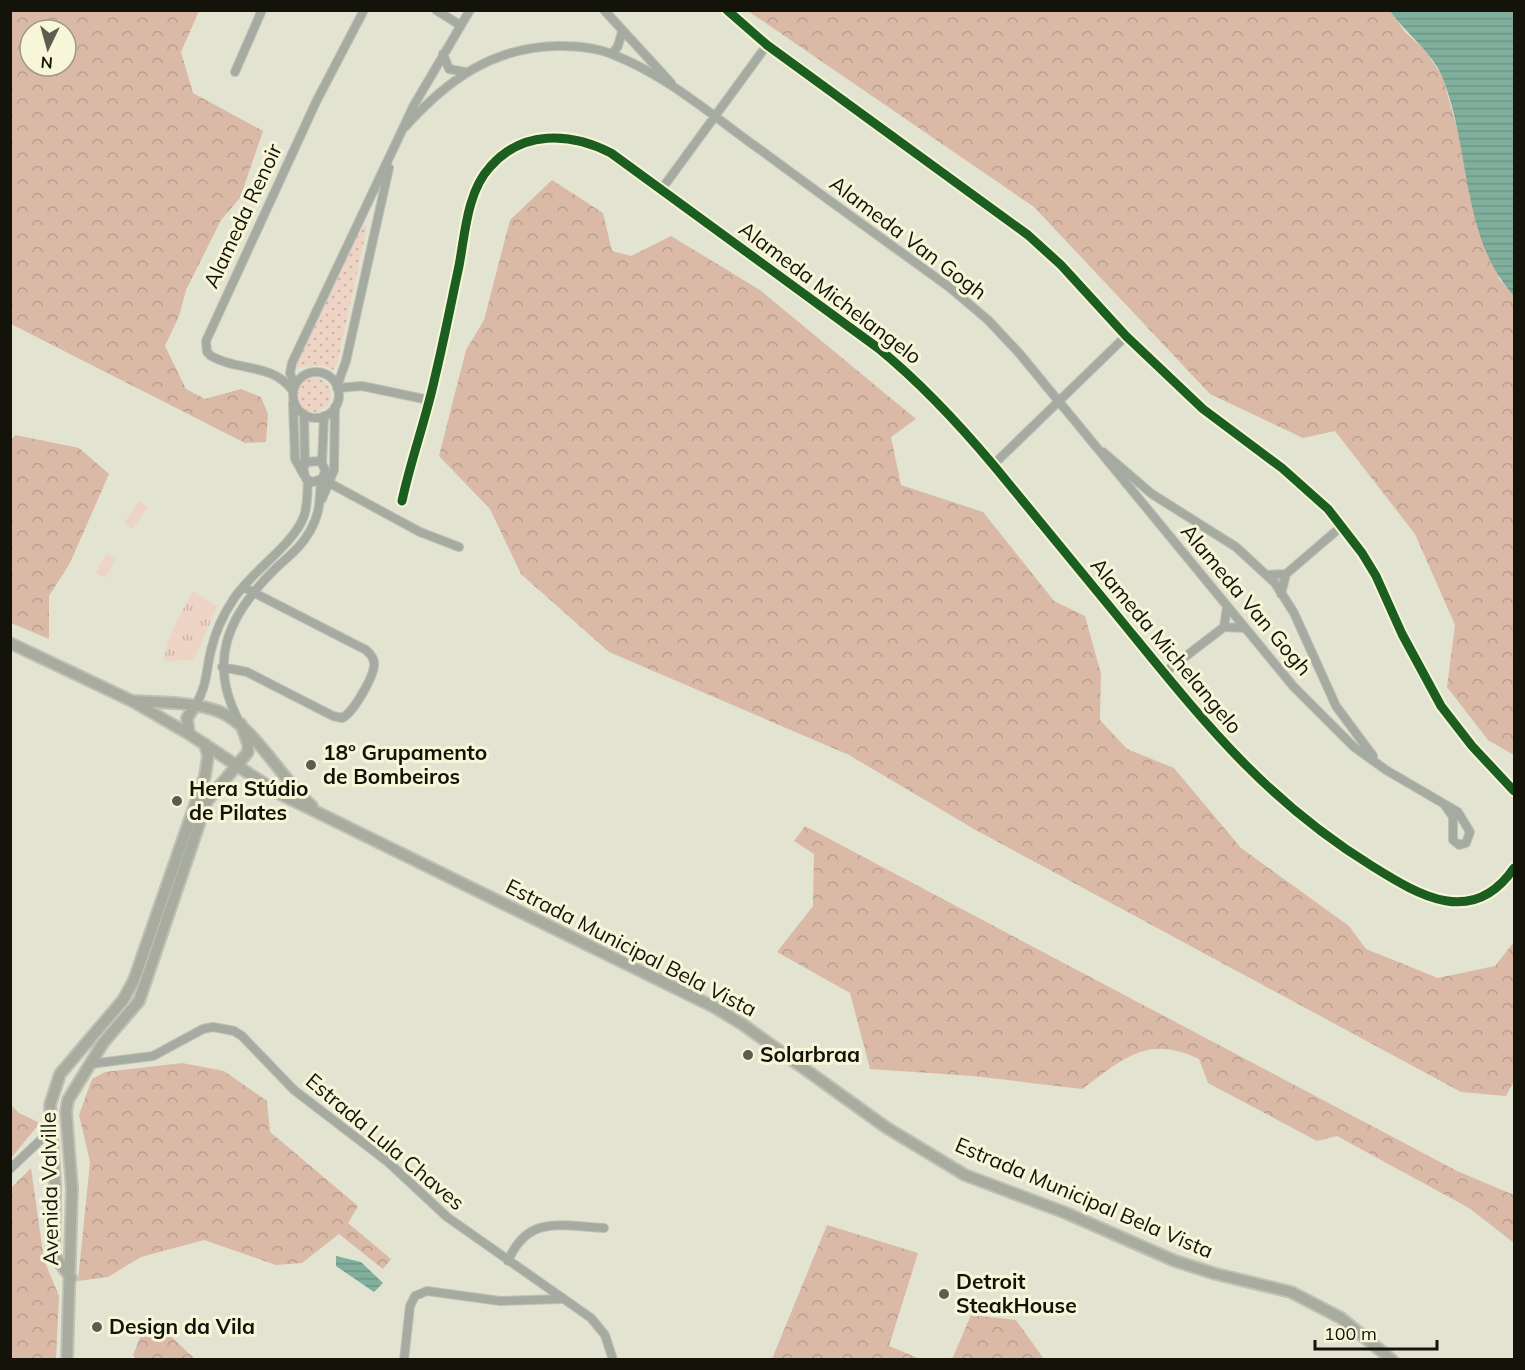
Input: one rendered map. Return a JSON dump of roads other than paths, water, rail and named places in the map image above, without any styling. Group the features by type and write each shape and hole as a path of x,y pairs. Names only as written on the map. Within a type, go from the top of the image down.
{"main road":[{"name":"Estrada Municipal Bela Vista","path":"10,643 132,701 189,734 267,787 714,1007 750,1029 887,1128 965,1175 1066,1213 1175,1261 1216,1274 1291,1292 1341,1318 1392,1359"},
{"path":"132,701 195,706 220,712 240,724 285,780 322,815"},
{"path":"189,734 187,718 195,706"},
{"path":"53,1094 62,1091 68,1100 103,1043 139,1000 207,801 237,768 248,749 240,724"},
{"name":"Avenida Valville","path":"71,1278 54,1255 50,1109 53,1094 60,1074 123,1000 134,980 205,777 208,756 204,744"},
{"name":"Avenida Valville","path":"67,1359 72,1227 72,1189 66,1112 68,1100"},
{"path":"50,1109 56,1114 66,1112"},
{"path":"54,1216 58,1227 64,1230 72,1227"}],"street":[{"path":"235,72 262,10"},
{"name":"Alameda Renoir","path":"294,391 283,378 269,370 211,356 207,352 206,340 316,102 364,10"},
{"path":"436,10 460,25"},
{"path":"195,706 205,690 209,660 217,632 233,599 301,524 306,507 307,479 303,472 305,465 304,414 294,391 290,373 292,363 405,127 443,54 470,10"},
{"path":"604,10 678,91"},
{"path":"727,10 767,45 1028,235 1068,272 1126,336 1211,415 1282,468 1315,496 1342,526 1376,576 1402,634 1436,697 1463,735 1515,791"},
{"path":"612,54 618,46 622,32"},
{"path":"661,190 767,45"},
{"path":"405,127 430,100 465,72 502,55 547,46 570,46 612,54 678,91"},
{"path":"443,54 449,69 465,72"},
{"name":"Alameda Van Gogh","path":"678,91 969,303 1019,352 1090,442 1287,679 1354,747 1386,770 1458,812 1465,820 1470,835 1466,843 1459,845 1454,840 1453,817 1444,804"},
{"name":"Alameda Michelangelo","path":"402,501 429,400 475,192 489,167 502,156 537,139 565,137 580,140 610,153 661,190 901,367 934,397 993,465 1213,733 1267,788 1336,843 1414,891 1442,901 1473,900 1497,889 1515,868"},
{"path":"325,480 335,459 337,387 346,361 375,225 396,147"},
{"path":"360,219 369,219 375,225"},
{"path":"993,465 1126,336"},
{"path":"337,387 332,379 319,372 306,374 294,391 295,459 307,479 316,482 325,480 430,537 459,547"},
{"path":"337,387 362,386 429,400"},
{"path":"304,414 324,416 335,407"},
{"path":"240,724 227,698 222,667 225,643 231,629 255,592 305,540 322,500 325,480 325,469 322,463 324,416"},
{"name":"Alameda Van Gogh","path":"1090,442 1152,494 1236,547 1267,575 1299,623 1340,712 1386,770"},
{"path":"305,465 313,460 322,463"},
{"path":"1143,504 1152,494"},
{"path":"1281,594 1286,574 1342,526"},
{"path":"1267,575 1286,574"},
{"path":"222,667 247,672 338,718 345,717 355,708 374,668 374,658 366,650 243,587"},
{"path":"1224,627 1227,608"},
{"path":"1164,673 1224,627 1244,628"},
{"path":"1328,723 1336,719 1340,712"},
{"name":"Estrada Lula Chaves","path":"90,1064 153,1056 203,1029 224,1028 234,1031 242,1036 294,1090 388,1162 447,1217 596,1322 605,1335 614,1359"},
{"path":"103,1043 104,1055 110,1061"},
{"path":"10,1169 51,1130"},
{"path":"508,1261 518,1240 536,1228 604,1228"},
{"path":"404,1359 410,1306 412,1300 420,1293 445,1293 500,1301 561,1299"}],"place":[{"name":"18º Grupamento de Bombeiros","path":"311,765"},
{"name":"Hera Stúdio de Pilates","path":"177,801"},
{"name":"Solarbraa","path":"748,1055"},
{"name":"Detroit SteakHouse","path":"944,1294"},
{"name":"Design da Vila","path":"97,1327"}]}
